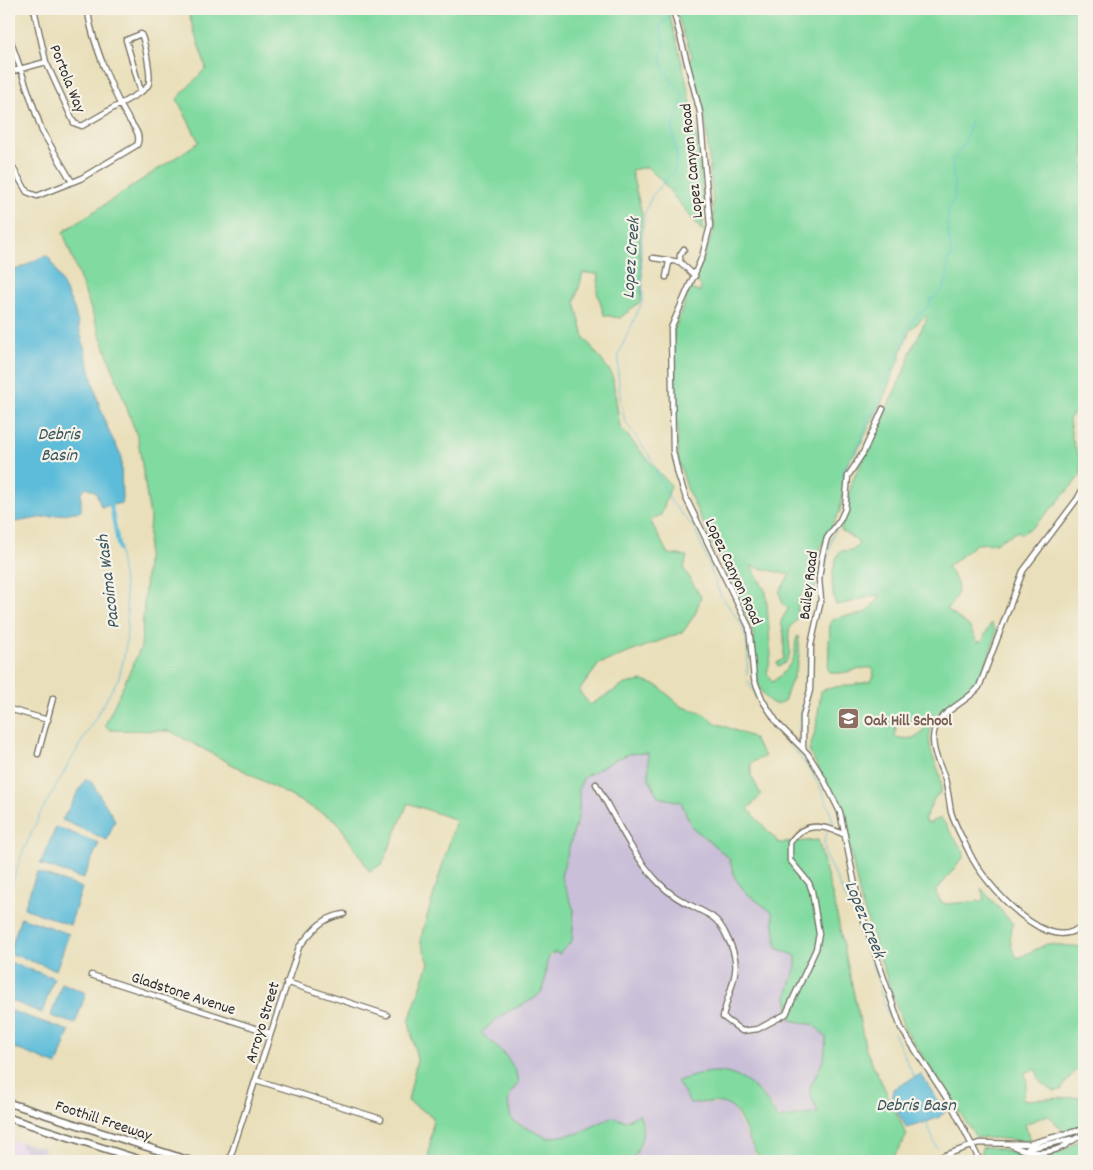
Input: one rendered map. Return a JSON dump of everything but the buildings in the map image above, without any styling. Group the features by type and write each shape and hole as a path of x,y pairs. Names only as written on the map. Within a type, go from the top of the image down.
{"highway":[{"name":"Foothill Freeway","path":"9,1103 192,1161"},
{"name":"Foothill Freeway","path":"9,1118 144,1161"}],"street":[{"name":"Portola Way","path":"34,9 46,62 70,116 78,126 119,104"},
{"path":"9,161 27,192 33,196 72,182 134,148 140,141 138,134 119,104 90,27 88,9"},
{"name":"Lopez Canyon Road","path":"673,9 700,112 709,210 706,246 695,276 671,328 673,451 678,474 686,498 749,626 754,679 760,695 778,724 803,748 836,802 860,908 901,1028 953,1108 980,1161"},
{"path":"119,104 141,92 149,82 141,34 126,40 141,92"},
{"path":"9,36 42,131 72,182"},
{"path":"9,72 46,62"},
{"path":"680,262 684,249"},
{"path":"653,258 669,262 680,262 695,276"},
{"path":"666,277 669,262"},
{"name":"Bailey Road","path":"803,748 802,719 810,690 812,645 821,600 819,579 822,556 827,538 840,520 845,509 848,476 864,453 883,409"},
{"path":"1084,486 1078,498 1023,571 979,687 973,694 938,721 933,740 946,782 952,814 975,864 991,886 1012,907 1048,932 1066,934 1077,929 1084,922"},
{"path":"38,754 53,698"},
{"path":"9,709 48,720"},
{"path":"596,784 620,827 653,876 676,898 709,914 722,927 735,952 737,963 722,1017 738,1029 746,1031 775,1022 790,1007 812,961 819,939 810,887 790,860 790,843 802,829 812,826 845,835"},
{"name":"Arroyo Street","path":"229,1161 299,947 316,926 330,916 344,914"},
{"name":"Gladstone Avenue","path":"91,975 270,1033"},
{"path":"286,982 388,1014"},
{"path":"256,1080 381,1119"},
{"path":"929,1161 973,1145 986,1143 1011,1145 1032,1143 1084,1129"},
{"path":"1026,1149 1084,1135"},
{"path":"1011,1145 1038,1153 1058,1149 1071,1139"}],"shaded area":[{"path":"649,753 649,779 681,802 692,827 729,858 735,878 746,893 772,912 777,948 796,956 796,966 787,996 791,1020 814,1025 826,1037 824,1059 810,1087 818,1113 777,1119 773,1107 761,1093 742,1079 719,1072 677,1081 690,1103 724,1104 733,1108 756,1156 764,1161 632,1161 640,1147 644,1125 639,1114 626,1121 612,1117 579,1133 548,1138 542,1136 516,1123 511,1118 508,1103 510,1094 518,1083 481,1033 500,1016 542,990 548,960 555,952 574,910 561,876 579,813 579,787 584,777 629,754"},
{"path":"9,1139 19,1142 25,1152 22,1161 9,1161"},
{"path":"19,1142 45,1148 41,1161 22,1161 25,1152"}],"green space":[{"path":"187,9 668,9 694,119 701,174 703,232 660,179 647,167 631,170 642,214 639,249 642,276 641,301 620,318 604,315 597,292 599,274 583,273 575,302 584,337 612,374 620,427 671,486 661,515 650,520 668,554 687,556 684,569 701,597 695,614 683,632 599,664 579,691 590,705 625,684 643,681 658,686 682,707 701,712 716,723 752,737 765,756 751,763 751,775 761,795 748,809 779,843 818,840 835,906 866,1050 907,1135 891,1161 764,1161 753,1148 742,1122 732,1108 725,1104 717,1103 690,1103 677,1081 715,1072 735,1076 753,1086 773,1110 777,1119 818,1113 810,1087 824,1059 826,1037 814,1025 791,1020 787,996 796,966 796,956 777,948 772,912 746,893 735,878 729,858 692,827 681,802 658,797 649,779 648,753 629,754 584,777 579,787 579,813 561,876 574,910 572,941 559,954 555,952 548,959 542,991 528,1002 502,1015 481,1033 505,1055 514,1068 518,1083 510,1094 508,1103 511,1118 516,1123 548,1138 579,1133 612,1117 626,1121 639,1114 642,1138 632,1161 428,1161 433,1117 408,1101 417,1060 409,1021 429,963 420,940 456,820 408,803 383,863 370,872 337,821 170,731 110,730 105,725 141,647 150,517 138,439 63,232 199,142 177,99 206,68"},
{"path":"675,9 1084,9 1084,392 1080,399 1081,405 1069,419 1072,439 1081,462 1081,475 1034,526 1021,534 1018,531 995,543 976,544 947,567 955,579 958,588 947,610 969,626 977,642 982,641 991,623 996,631 993,645 981,672 963,696 952,706 939,713 907,721 896,726 895,737 913,738 919,736 927,724 934,718 930,731 930,741 941,782 941,792 935,797 924,820 929,823 941,818 964,852 963,858 937,890 936,893 941,902 946,904 981,901 984,899 981,888 1013,924 1011,942 1018,958 1047,944 1084,947 1084,1077 1076,1069 1061,1090 1054,1091 1041,1083 1036,1070 1025,1072 1027,1083 1022,1100 1084,1097 1084,1103 1081,1105 1084,1105 1084,1127 1064,1132 1048,1115 1025,1124 1030,1141 976,1137 904,1028 861,902 842,811 809,751 816,728 821,691 871,681 874,676 872,668 843,673 828,671 830,622 844,616 862,614 874,605 880,595 836,605 833,592 833,570 840,551 852,550 859,545 857,541 841,530 852,482 927,318 925,316 910,330 883,399 857,451 849,460 844,475 840,511 821,546 816,570 816,588 806,588 799,598 797,618 789,633 790,650 788,659 778,666 777,663 784,658 784,634 781,621 788,609 783,604 779,592 790,575 751,566 766,592 771,656 767,673 772,682 783,673 792,660 798,636 799,654 796,669 784,701 777,705 768,700 762,692 756,671 752,628 688,491 678,459 674,330 690,289 700,292 701,286 695,280 714,230 706,123 695,80 688,63 692,56"},
{"path":"1084,1139 1084,1161 986,1161 981,1152 982,1148 986,1147 1027,1154 1048,1155 1065,1150"}],"water":[{"name":"Debris Basin","path":"46,255 51,260 74,308 98,401 109,432 121,455 122,503 101,507 96,492 86,487 81,493 81,511 9,523 9,265 16,270"},
{"path":"85,780 90,780 115,820 107,840 62,820"},
{"path":"56,827 99,843 83,879 40,864"},
{"path":"37,872 82,888 70,925 24,908"},
{"path":"21,917 69,934 56,970 9,953"},
{"path":"9,962 54,978 42,1013 9,1000"},
{"path":"62,983 86,993 75,1024 51,1016"},
{"path":"9,1010 69,1031 57,1065 9,1046"},
{"name":"Debris Basn","path":"921,1074 945,1112 938,1118 907,1128 895,1104 893,1089"}],"waterway":[{"name":"Lopez Creek","path":"669,9 669,16 660,26 665,47 661,59 666,72 684,97 672,130 677,157 675,170 652,196 645,212 641,247 643,300 619,353 620,398 625,421 651,458 672,503 695,529 720,594 741,624 748,652 747,675"},
{"path":"960,9 964,16"},
{"path":"845,486 844,469 859,444 868,421 865,417 873,413 886,376 901,360 899,350 905,341 906,331 915,317 928,307 930,300 940,292 945,283 948,272 948,259 952,257 947,224 949,207 955,198 952,161 964,145 971,121"},
{"path":"843,519 848,511 848,497"},
{"name":"Pacoima Wash","path":"110,501 119,549"},
{"path":"823,599 822,581 833,535 841,522"},
{"name":"Pacoima Wash","path":"9,893 22,854 41,812 119,677 127,629 126,598 119,549"},
{"path":"799,732 813,627"},
{"name":"Lopez Creek","path":"748,681 772,727"},
{"name":"Lopez Creek","path":"775,730 795,750 811,772 829,809 833,822 831,826"},
{"name":"Lopez Creek","path":"827,832 824,841 826,858 861,928 888,1016"},
{"name":"Lopez Creek","path":"894,1033 914,1077"},
{"name":"Lopez Creek","path":"928,1121 927,1125 937,1148"}],"place":[{"name":"Oak Hill School","path":"848,719"}]}
